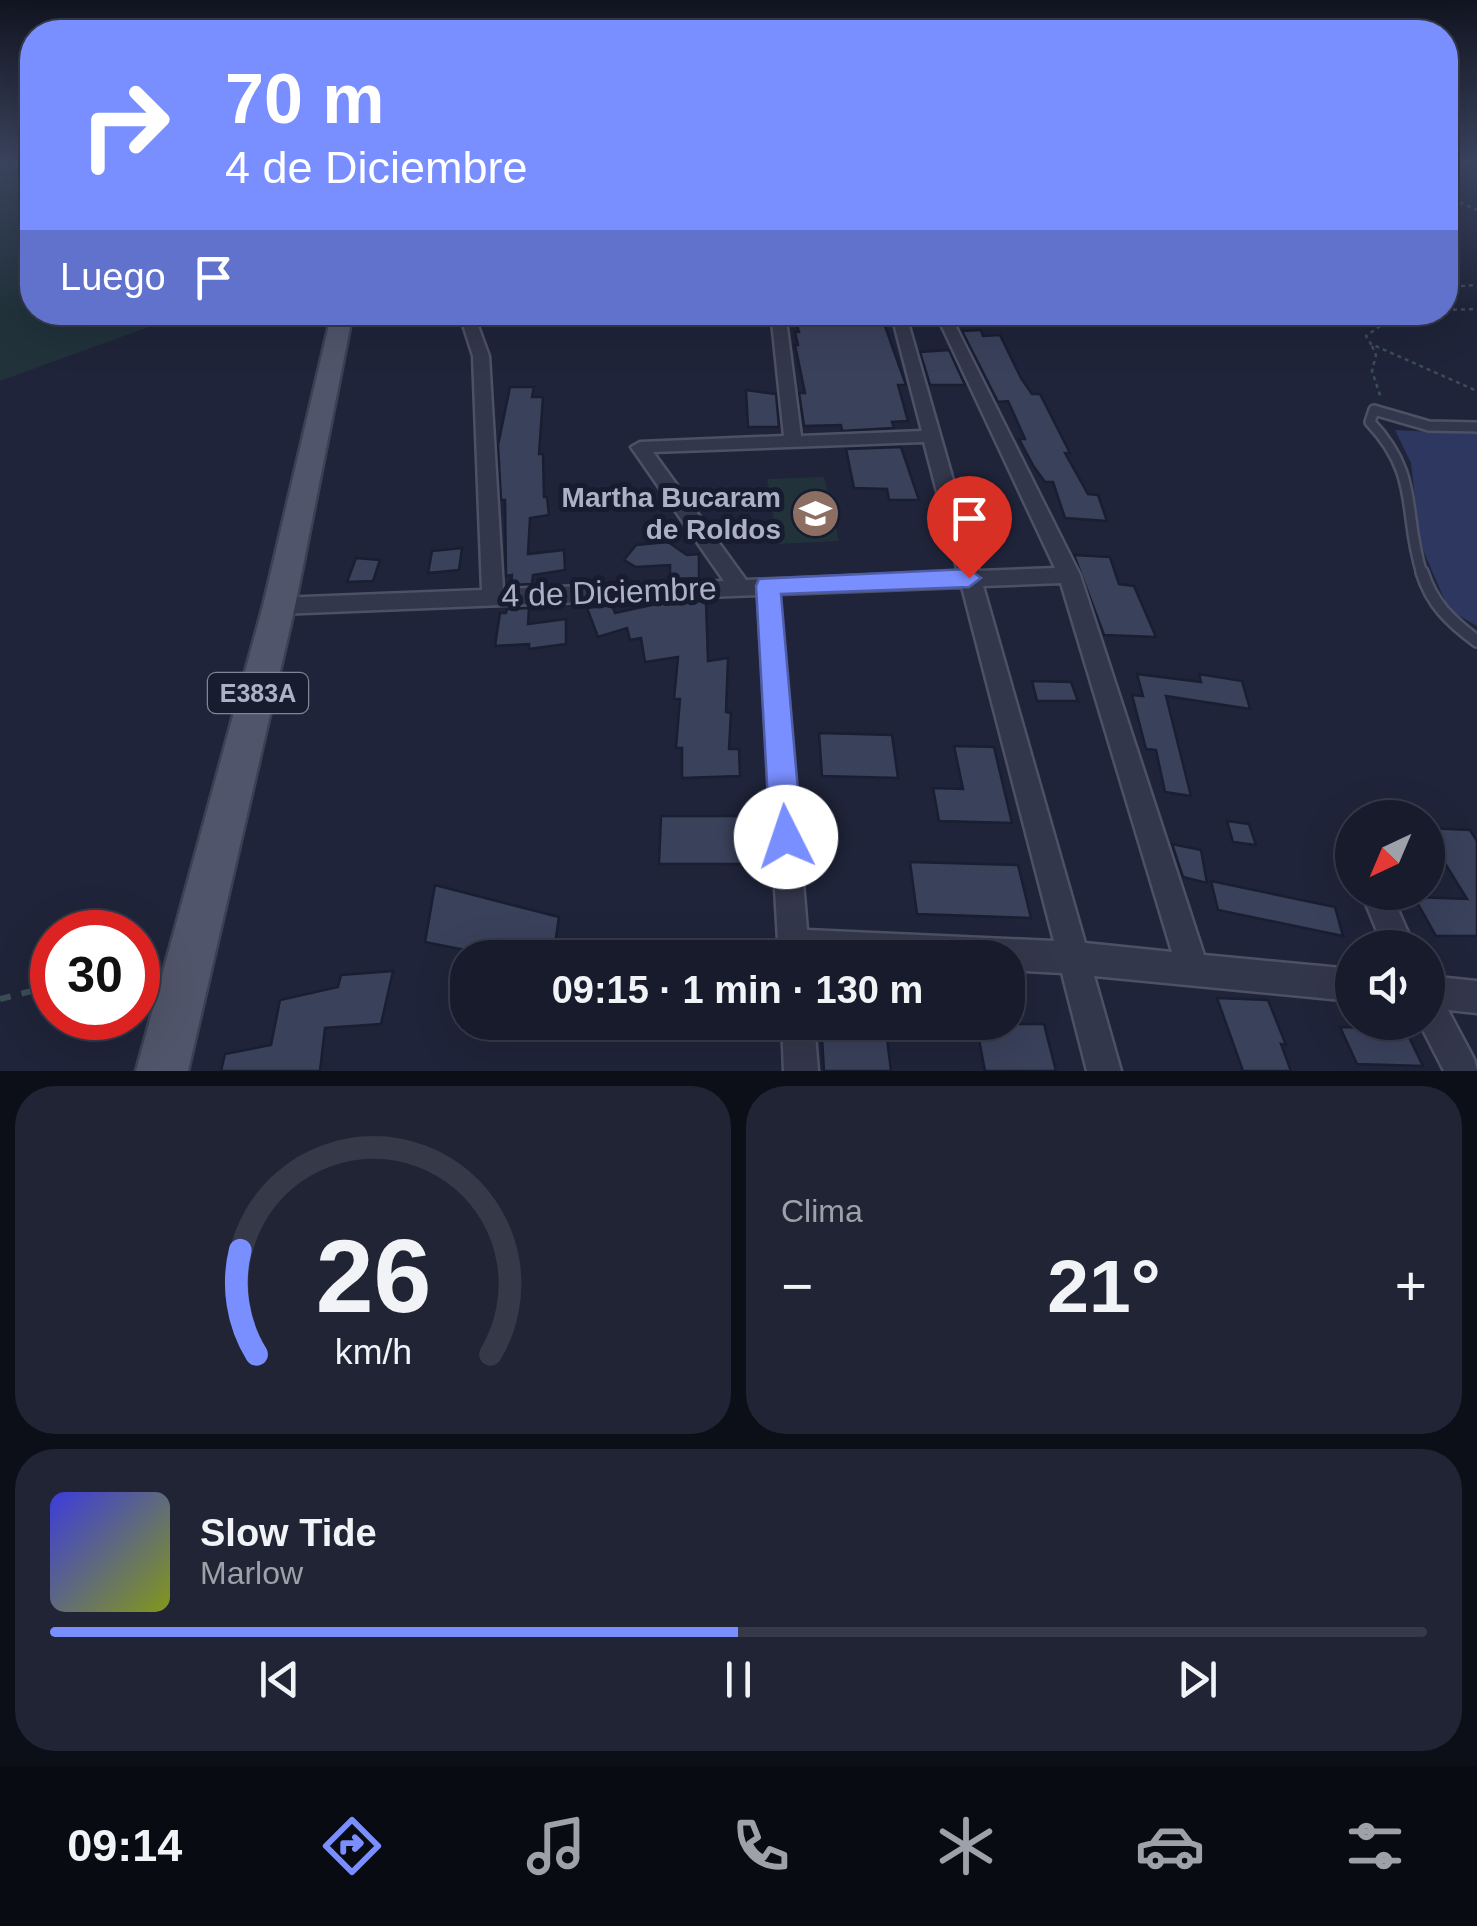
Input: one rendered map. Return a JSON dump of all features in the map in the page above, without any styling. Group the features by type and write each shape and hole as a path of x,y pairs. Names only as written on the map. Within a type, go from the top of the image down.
{"main road":[{"name":"E383A","path":"162,1071 196,949 279,606 340,325"}],"street":[{"path":"470,325 481,356 494,595"},
{"path":"780,325 793,440"},
{"path":"902,325 1104,1071"},
{"path":"949,325 1069,575 1193,970"},
{"path":"793,940 754,587 640,447 934,436"},
{"name":"4 de Diciembre","path":"279,606 1069,575"},
{"path":"1025,957 1335,983"},
{"path":"1445,994 1477,997"},
{"path":"1445,1038 1462,1071"},
{"path":"799,1040 800,1071"}],"lane":[{"path":"1477,428 1429,426 1374,410 1370,422 1386,434 1403,461 1423,589 1460,632 1477,641"}],"path":[{"path":"1374,410 1382,397 1372,373 1376,355 1366,336 1382,325"},
{"path":"1371,344 1477,391"},
{"path":"0,999 30,992"}],"shaded area":[{"path":"0,211 20,211 20,325 154,325 0,381"},
{"path":"824,477 839,541 778,544 767,479"}],"water":[{"path":"1395,430 1477,434 1477,626 1449,610 1420,543 1411,463"}],"building":[{"path":"797,325 885,325 906,385 898,385 908,421 892,422 894,428 842,431 841,425 804,426 799,393 805,393 795,345 795,332 799,332"},
{"path":"981,330 983,336 1000,335 1021,378 1032,394 1040,394 1070,453 1065,453 1088,494 1098,495 1107,521 1065,518 1053,482 1045,482 1034,467 1019,439 1025,439 1008,401 998,402 962,331"},
{"path":"949,350 965,385 930,385 920,352"},
{"path":"510,387 534,387 532,397 543,397 539,454 543,454 544,497 549,515 530,518 528,554 564,550 565,570 533,575 532,584 511,585 512,575 506,576 505,500 501,500 498,445"},
{"path":"746,390 776,394 779,427 748,427"},
{"path":"901,447 919,500 889,500 887,489 854,488 846,449"},
{"path":"668,542 687,555 699,554 699,578 670,579 670,565 636,567 624,560 636,545"},
{"path":"462,548 459,570 428,573 432,551"},
{"path":"1074,555 1110,557 1119,584 1134,586 1156,637 1104,635"},
{"path":"356,558 380,560 373,581 347,582"},
{"path":"706,601 708,661 728,658 729,749 739,749 740,776 682,778 682,748 676,748 680,699 674,699 678,657 645,662 641,638 630,640 627,628 598,637 587,608 612,605 615,613 665,602"},
{"path":"529,608 528,624 566,619 566,644 529,649 529,644 495,646 500,613"},
{"path":"1137,674 1201,682 1199,674 1242,681 1250,709 1166,696 1191,796 1165,792 1156,750 1146,749 1132,695 1143,696"},
{"path":"1032,681 1071,682 1078,701 1037,701"},
{"path":"819,733 892,735 898,778 822,776"},
{"path":"954,746 994,747 1012,823 939,821 933,788 963,789"},
{"path":"661,816 753,816 748,864 659,864"},
{"path":"1227,821 1249,824 1256,845 1233,842"},
{"path":"1445,829 1470,830 1477,841 1477,936 1445,936 1445,930 1433,930 1421,910 1445,910 1445,898 1467,899 1445,863"},
{"path":"1172,844 1201,850 1207,883 1183,877"},
{"path":"910,862 1018,865 1031,918 917,914"},
{"path":"1211,881 1335,907 1341,930 1335,930 1335,934 1218,910"},
{"path":"435,885 559,917 556,940 450,940 450,947 425,942"},
{"path":"393,971 381,1024 325,1028 320,1071 221,1071 225,1054 271,1045 280,1000 338,987 341,975"},
{"path":"1217,998 1268,1000 1286,1045 1281,1044 1291,1071 1243,1071"},
{"path":"1025,1024 1044,1024 1056,1071 985,1071 979,1040 1025,1040"},
{"path":"822,1040 887,1040 891,1071 824,1071"},
{"path":"1346,1040 1410,1040 1423,1066 1357,1064"}],"place":[{"name":"Martha Bucaram de Roldos","path":"816,513"}],"route":[{"path":"786,837 768,586 969,578"}]}
